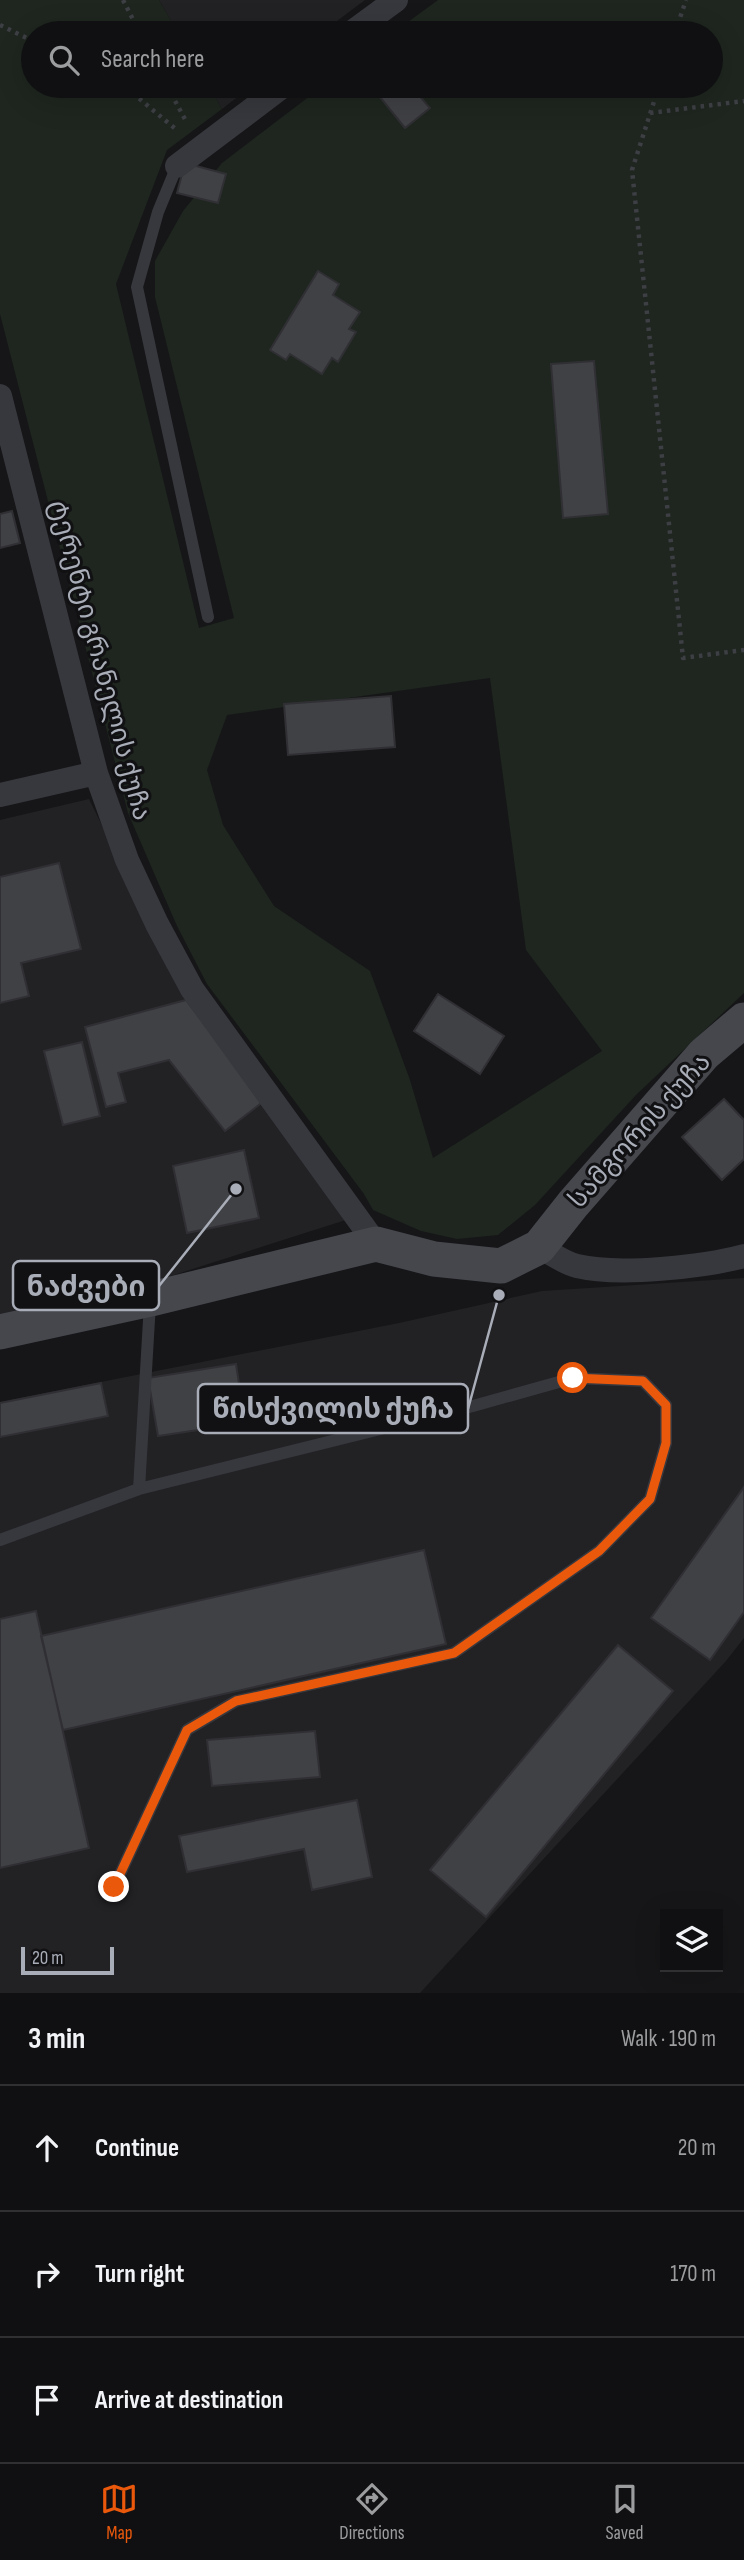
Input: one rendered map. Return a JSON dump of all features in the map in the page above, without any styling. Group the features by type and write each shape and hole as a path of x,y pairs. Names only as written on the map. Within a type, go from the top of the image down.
{"street":[{"path":"367,21 396,0"},
{"path":"177,166 267,98"},
{"name":"ტერენტი გრანელის ქუჩა","path":"0,396 96,773 127,860 192,989 376,1244"},
{"path":"0,795 96,773"},
{"name":"სამგორის ქუჩა","path":"0,1332 376,1244 434,1259 501,1266 539,1247 704,1054 744,1020"},
{"path":"539,1247 576,1266 620,1270 715,1264 744,1256"}],"lane":[{"path":"177,166 158,212 137,287 208,617"},
{"path":"139,1489 150,1299"},
{"path":"0,1540 139,1489 473,1406 573,1378 643,1381 666,1405 666,1443 650,1499 599,1551 454,1653 236,1701 187,1730 114,1887"}],"path":[{"path":"123,0 134,21"},
{"path":"679,21 686,0"},
{"path":"0,25 21,35"},
{"path":"138,98 200,149"},
{"path":"173,98 200,149"},
{"path":"655,98 632,170 683,658 744,650"},
{"path":"650,113 744,101"}],"shaded area":[{"path":"0,0 159,0 171,21 21,21 21,98 216,98 222,109 167,150 116,284 199,628 234,618 155,297 155,261 183,211 222,163 307,98 723,98 723,21 409,21 438,0 744,0 744,993 636,1095 535,1205 498,1235 457,1239 421,1231 373,1210 364,1194 207,984 177,926 128,813 0,314","holes":["490,678 526,950 602,1051 433,1158 410,1080 370,971 274,906 223,825 207,770 227,715"]},
{"path":"159,0 365,0 337,21 171,21"},
{"path":"216,98 236,98 222,109"},
{"path":"89,799 181,985 352,1218 127,1290 0,1317 0,820"},
{"path":"744,1278 744,1638 726,1661 420,1993 0,1993 0,1402 399,1323 542,1291"}],"building":[{"path":"381,98 421,98 430,108 405,128"},
{"path":"185,163 226,174 218,203 177,193"},
{"path":"318,271 339,284 333,295 360,312 349,329 356,332 338,362 332,358 322,374 290,354 286,360 270,350"},
{"path":"594,361 608,514 563,518 551,364"},
{"path":"12,511 20,543 0,548 0,514"},
{"path":"391,696 395,747 288,755 284,704"},
{"path":"59,863 81,949 21,963 29,996 0,1003 0,877"},
{"path":"438,994 504,1036 480,1074 414,1031"},
{"path":"186,1000 264,1101 225,1131 169,1060 118,1073 126,1102 106,1107 85,1027"},
{"path":"82,1042 100,1116 63,1125 44,1051"},
{"path":"724,1099 744,1120 744,1159 722,1180 682,1137"},
{"path":"244,1150 259,1218 187,1233 173,1166"},
{"path":"236,1364 245,1423 158,1436 148,1378"},
{"path":"101,1383 108,1416 0,1437 0,1403"},
{"path":"744,1487 744,1612 710,1660 651,1618"},
{"path":"424,1550 446,1644 63,1730 41,1636"},
{"path":"36,1611 89,1848 0,1868 0,1619"},
{"path":"618,1645 673,1691 486,1917 430,1870"},
{"path":"315,1731 320,1777 212,1786 207,1740"},
{"path":"357,1800 372,1877 312,1890 304,1849 187,1872 179,1836"}],"place":[{"name":"ნაძვები","path":"236,1189"},
{"name":"წისქვილის ქუჩა","path":"499,1295"}],"route":[{"path":"114,1887 187,1730 236,1701 454,1653 599,1551 650,1499 666,1443 666,1405 643,1381 573,1378"}]}
